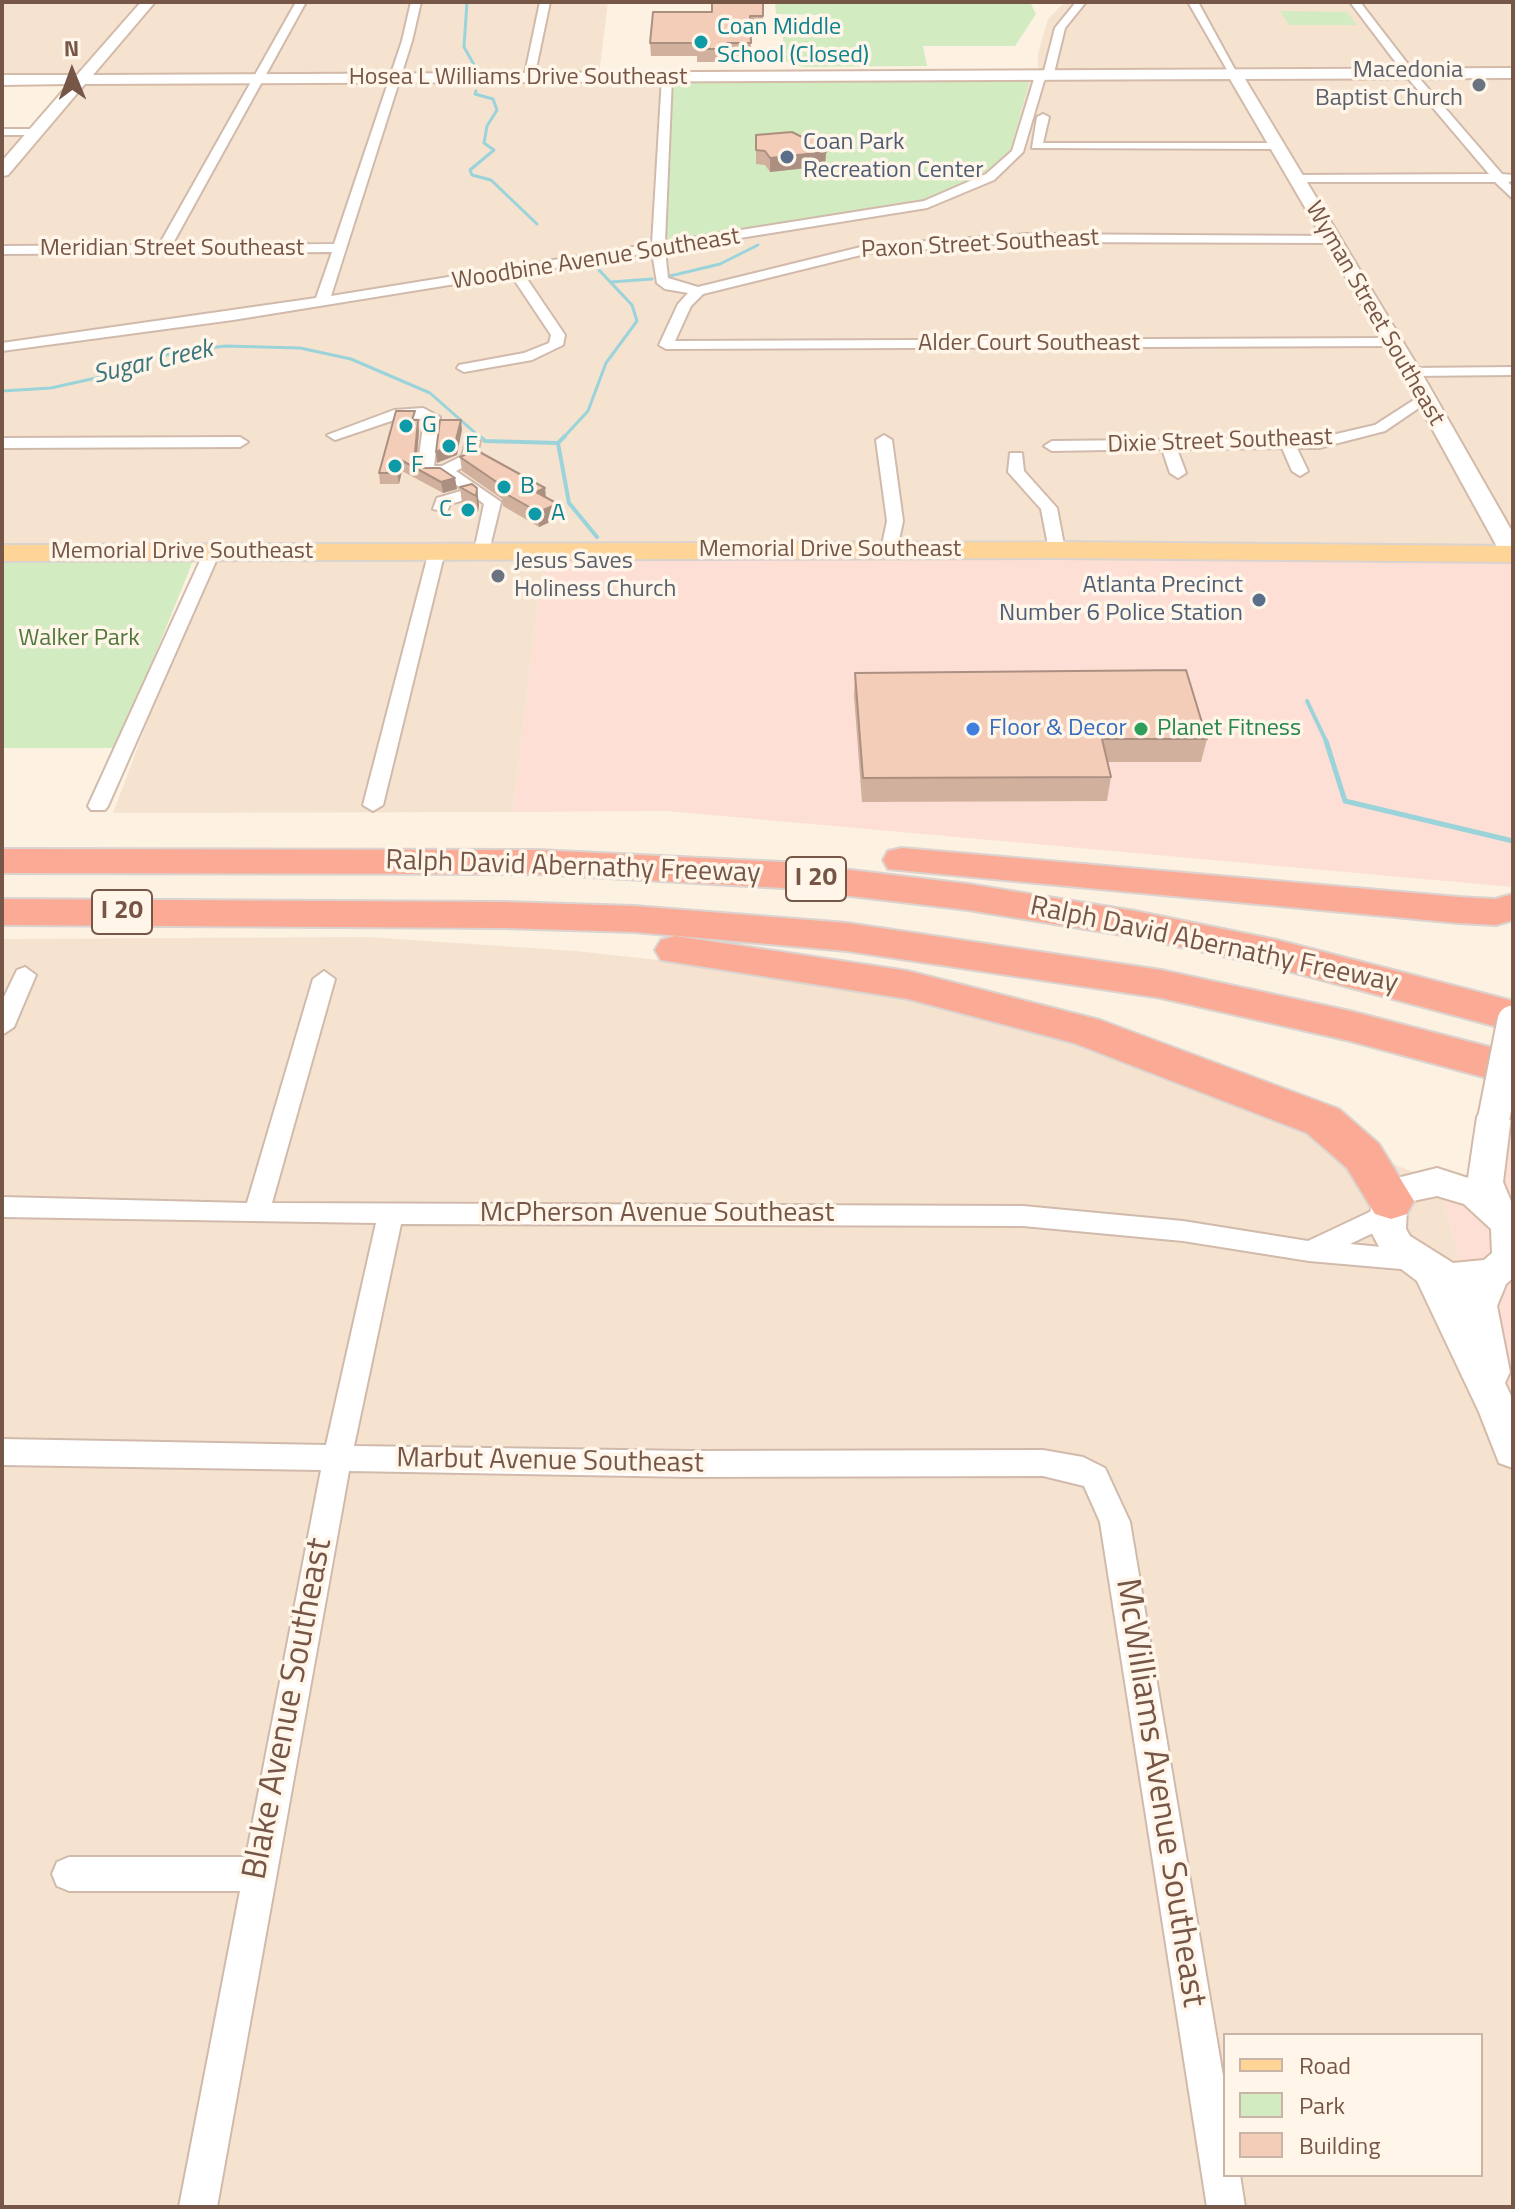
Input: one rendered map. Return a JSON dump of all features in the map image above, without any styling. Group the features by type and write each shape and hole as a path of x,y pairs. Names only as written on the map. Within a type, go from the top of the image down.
{"highway":[{"path":"104,861 479,843 632,843 852,856 1496,912 1513,907"},
{"name":"Ralph David Abernathy Freeway","path":"2,861 538,862 664,867 865,884 1135,924 1277,954 1513,1018"},
{"path":"1442,908 1496,924 1513,935"},
{"name":"Ralph David Abernathy Freeway","path":"2,912 242,912 634,919 875,941 1161,984 1350,1026 1513,1069"},
{"path":"242,912 647,947 848,975 981,1002 1085,1031 1323,1121 1363,1156 1389,1208"}],"main road":[{"name":"Memorial Drive Southeast","path":"2,553 1057,550 1513,554"},
{"path":"1440,553 1484,560 1513,572"}],"street":[{"path":"2,171 148,2"},
{"path":"163,249 301,2"},
{"path":"322,302 395,78 416,2"},
{"path":"529,78 545,2"},
{"name":"Woodbine Avenue Southeast","path":"2,347 322,302 894,212 956,193 990,177 1017,152 1039,79 1049,73 1060,28 1081,2"},
{"path":"1193,2 1235,75"},
{"path":"1355,2 1410,74 1513,195"},
{"name":"Hosea L Williams Drive Southeast","path":"2,80 1513,73"},
{"path":"1044,75 1050,79 1036,146 1276,146"},
{"name":"Wyman Street Southeast","path":"1235,75 1411,372 1513,554"},
{"path":"667,77 657,249 662,280 676,288 698,291"},
{"path":"2,132 34,132"},
{"path":"1295,179 1513,178"},
{"name":"Paxon Street Southeast","path":"698,291 743,283 846,253 925,243 1080,237 1331,240"},
{"name":"Meridian Street Southeast","path":"2,250 341,248"},
{"path":"464,368 540,354 556,345 558,335 516,272"},
{"name":"Alder Court Southeast","path":"698,291 685,304 666,345 1392,342"},
{"path":"1411,372 1513,371"},
{"name":"Dixie Street Southeast","path":"1052,446 1288,445 1340,440 1380,428 1425,399"},
{"path":"335,435 399,413 423,413 432,417 434,422 425,471 445,471 469,458 472,441"},
{"path":"1090,425 1095,445"},
{"path":"1228,425 1237,445"},
{"path":"884,440 895,521 889,550"},
{"path":"2,443 240,442"},
{"path":"1168,445 1178,473"},
{"path":"1288,445 1300,471"},
{"path":"1016,456 1016,472 1049,508 1057,550"},
{"path":"445,471 493,502 482,551"},
{"path":"441,509 443,501 477,492"},
{"path":"373,805 437,551"},
{"path":"98,806 212,552"},
{"path":"2,1027 25,975"},
{"path":"257,1213 324,979"},
{"path":"1499,1412 1478,1306 1492,1274 1505,1264 1512,1251 1512,1236 1493,1206 1485,1182 1486,1155 1513,1018"},
{"path":"1309,1251 1389,1208 1402,1190 1463,1172 1486,1155"},
{"path":"1437,1182 1476,1194 1493,1206"},
{"name":"McPherson Avenue Southeast","path":"2,1207 257,1213 1023,1216 1183,1231 1422,1266"},
{"path":"1389,1208 1388,1230 1397,1246 1422,1266 1453,1278 1492,1274"},
{"name":"Blake Avenue Southeast","path":"198,2207 257,1874 337,1460 391,1213"},
{"path":"1422,1266 1499,1412 1513,1450"},
{"name":"Marbut Avenue Southeast","path":"2,1452 337,1460 1043,1463 1083,1470 1095,1477"},
{"name":"McWilliams Avenue Southeast","path":"1095,1477 1115,1522 1226,2207"},
{"path":"69,1874 257,1874"}],"shaded area":[{"path":"2,2 608,2 599,75 664,74 671,83 1011,148 1030,80 1038,74 1038,53 1048,19 1065,2 1513,2 1513,549 545,551 513,812 113,813 211,552 2,553 2,131 36,131 79,78 2,79"},
{"path":"1513,549 1513,887 667,811 513,812 545,551"},
{"path":"367,937 576,951 778,973 984,1010 1194,1083 1440,1183 1502,1426 1513,1426 1513,2207 2,2207 2,939"},
{"path":"1513,1094 1513,1426 1502,1426 1440,1183 1476,1198"}],"green space":[{"path":"775,2 1030,2 1036,14 1015,46 923,46 927,66 803,67 785,61 782,28 820,28 818,15 776,14"},
{"path":"1280,11 1347,12 1357,25 1289,25"},
{"path":"1030,80 1011,148 1001,162 967,184 922,201 878,211 674,243 665,240 671,83"},
{"name":"Walker Park","path":"193,561 117,748 2,748 2,562"}],"building":[{"name":"Coan Middle School (Closed)","path":"712,2 763,2 763,16 750,16 751,43 727,43 727,49 697,49 697,43 650,43 653,12 712,12"},
{"path":"792,132 802,137 813,136 826,152 770,158 765,151 756,150 756,135"},
{"path":"396,411 415,411 412,420 418,420 414,463 423,468 440,468 455,478 441,482 401,460 397,473 379,473"},
{"path":"440,420 461,420 455,444 436,452"},
{"path":"476,450 545,488 536,492 558,504 538,512 501,491 501,485 460,457"},
{"path":"472,484 477,488 476,496 460,487"},
{"path":"1186,670 1207,739 1102,739 1111,777 863,778 855,673"}],"waterway":[{"path":"467,2 464,47 478,72"},
{"path":"476,91 475,94 493,99 497,110 487,126 484,143 494,150 470,170 472,175 491,180 537,224"},
{"path":"670,276 720,264 758,245"},
{"path":"563,438 588,411 606,363 637,321 632,305 599,270"},
{"path":"611,282 652,279"},
{"name":"Sugar Creek","path":"2,391 51,388 105,376 172,353 225,346 300,348 351,359 430,393 481,438"},
{"name":"Sugar Creek","path":"479,436 485,441 558,443"},
{"name":"Sugar Creek","path":"558,443 563,438"},
{"name":"Sugar Creek","path":"558,443 569,503 597,537"},
{"name":"Sugar Creek","path":"1307,701 1327,743"},
{"name":"Sugar Creek","path":"1326,741 1345,801 1513,841"}],"place":[{"name":"Coan Middle School (Closed)","path":"701,42"},
{"name":"Macedonia Baptist Church","path":"1479,85"},
{"name":"Coan Park Recreation Center","path":"787,157"},
{"name":"G","path":"406,426"},
{"name":"E","path":"449,446"},
{"name":"F","path":"395,466"},
{"name":"B","path":"504,487"},
{"name":"C","path":"468,510"},
{"name":"A","path":"535,514"},
{"name":"Jesus Saves Holiness Church","path":"498,576"},
{"name":"Atlanta Precinct Number 6 Police Station","path":"1259,600"},
{"name":"Floor & Decor","path":"973,729"},
{"name":"Planet Fitness","path":"1141,729"}]}
